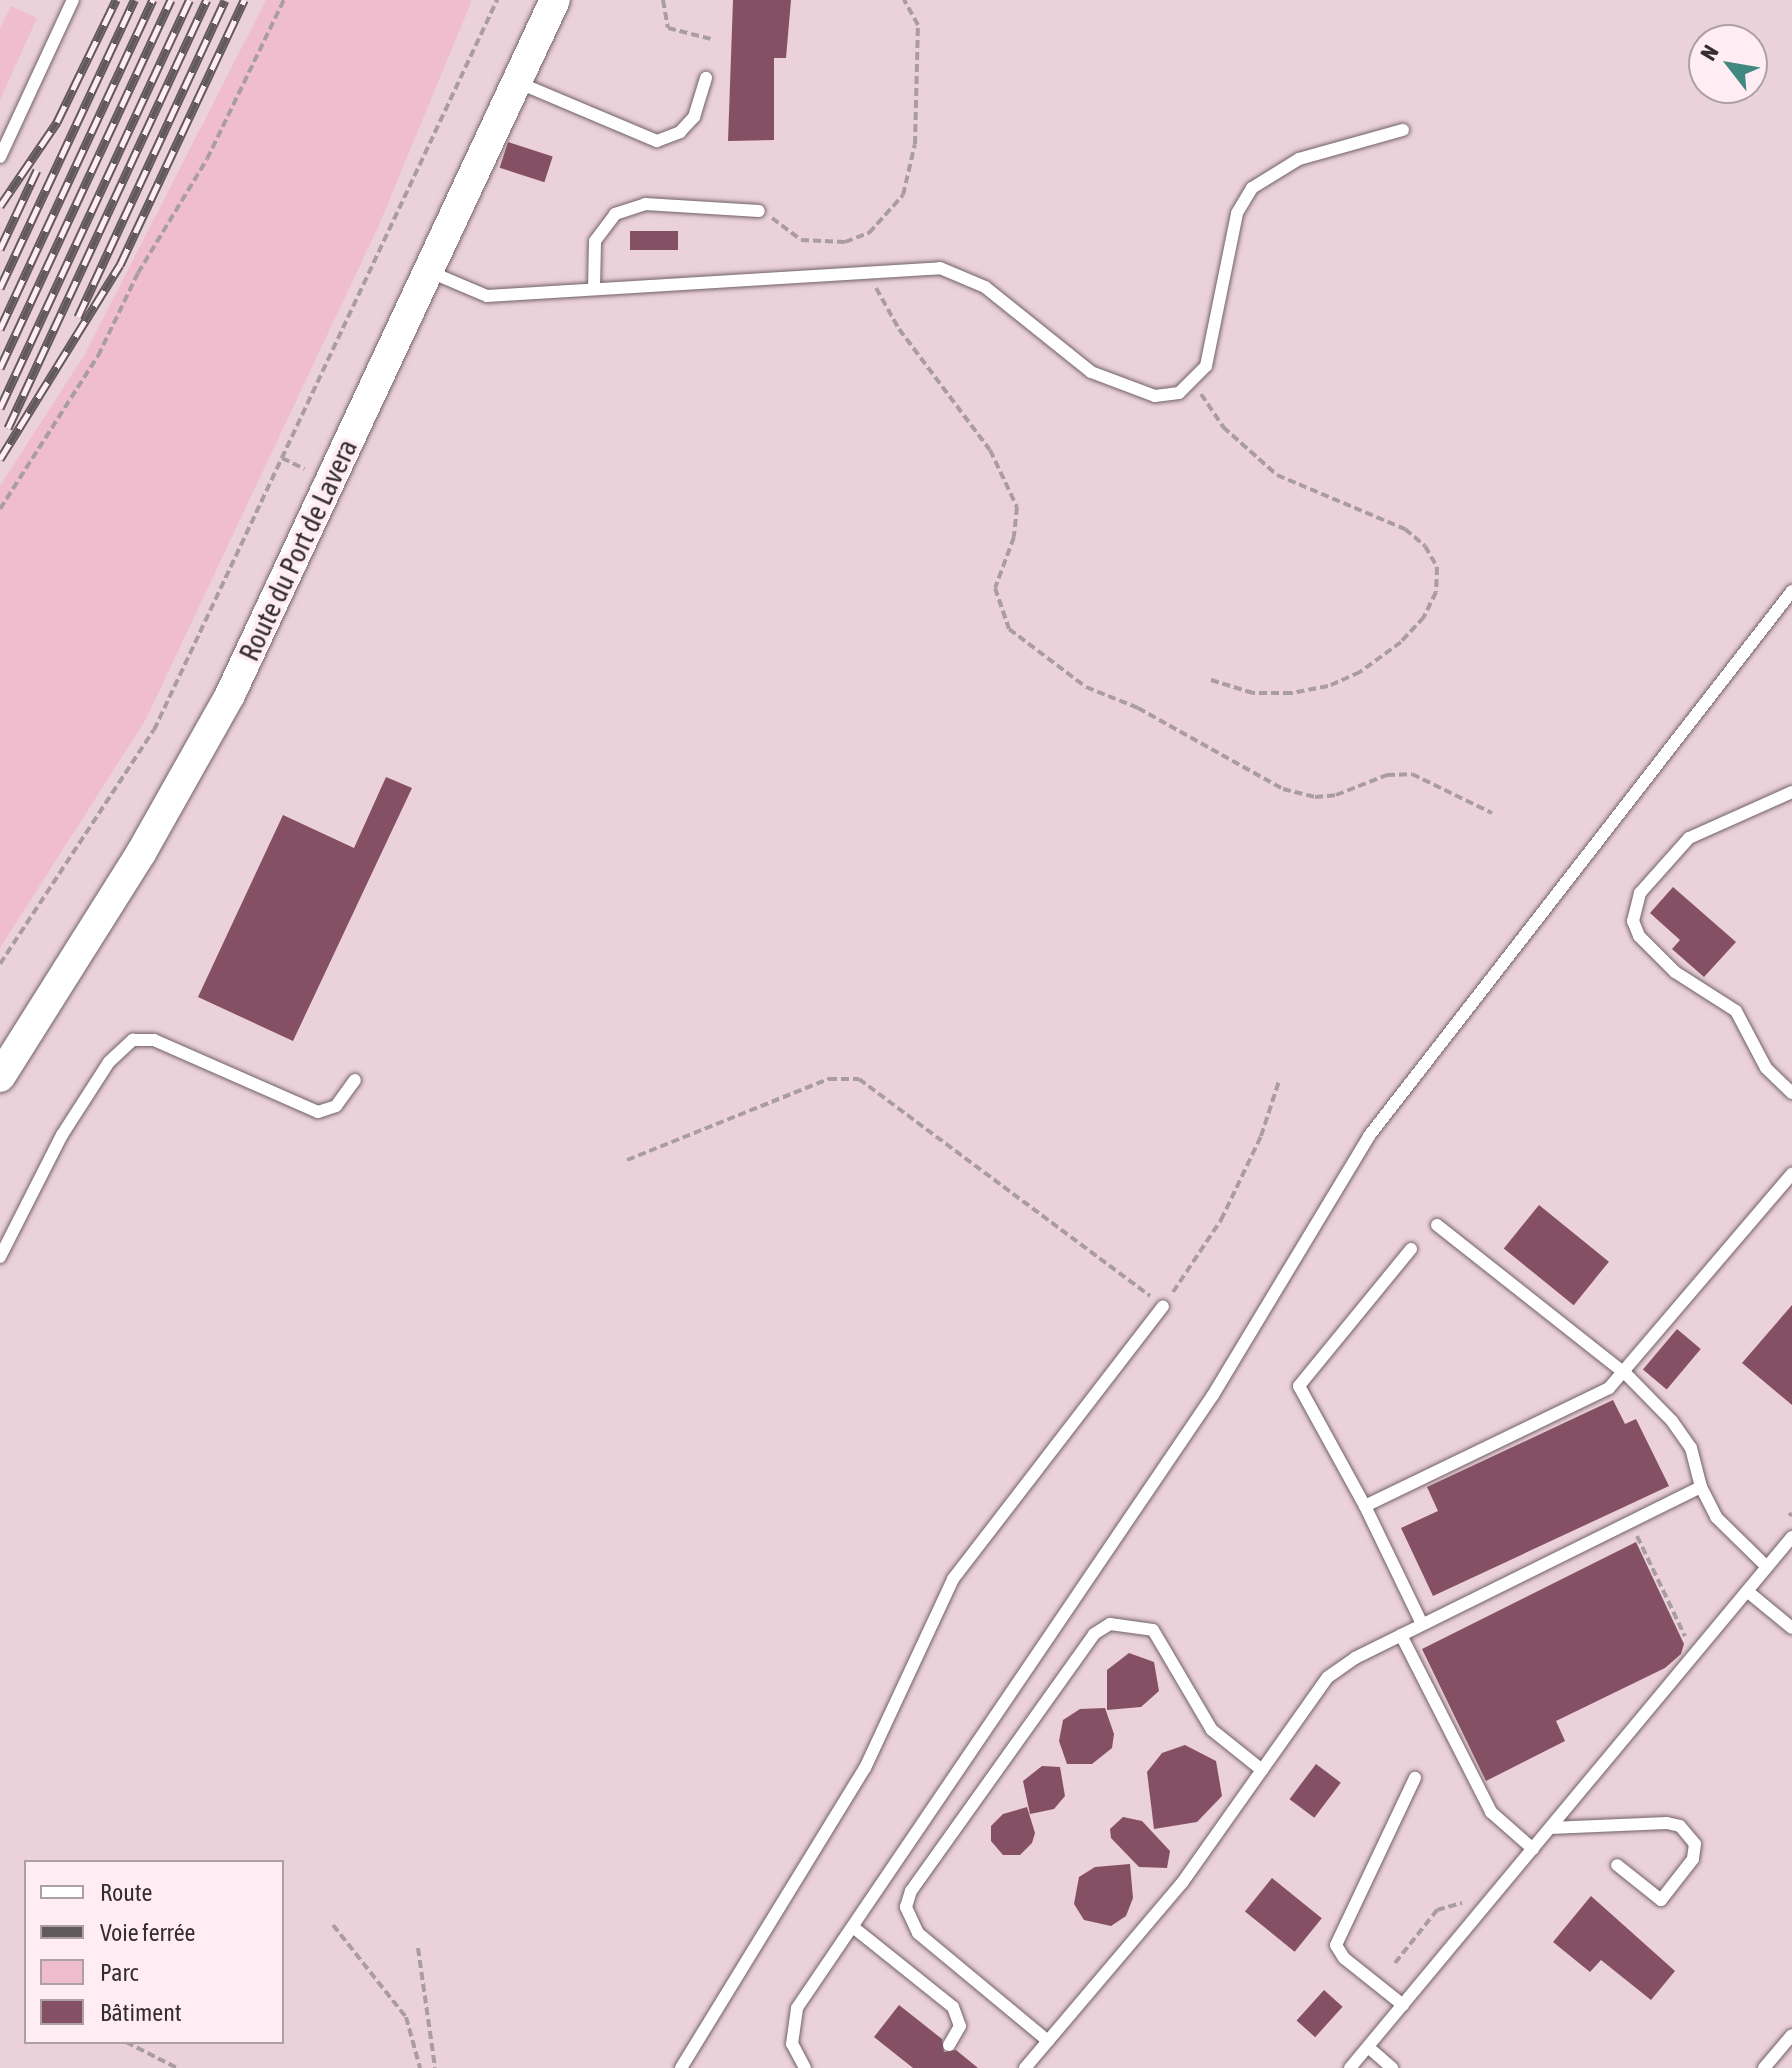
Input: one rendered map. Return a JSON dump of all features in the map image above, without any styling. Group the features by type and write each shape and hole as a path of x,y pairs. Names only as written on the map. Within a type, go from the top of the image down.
{"street":[{"name":"Route du Port de Lavera","path":"0,1077 141,853 230,695 555,0"}],"lane":[{"path":"0,157 73,0"},
{"path":"517,82 657,141 680,132 694,117 706,78"},
{"path":"428,271 487,296 940,268 985,287 1091,372 1128,389 1155,396 1179,393 1194,382 1211,348 1237,213 1252,188 1299,159 1403,130"},
{"path":"594,289 595,241 615,214 645,204 759,211"},
{"path":"805,2068 792,2044 791,2024 797,2008 1205,1407 1369,1136 1792,591"},
{"path":"1792,792 1689,838 1640,893 1633,921 1655,955 1736,1011 1766,1068 1792,1093"},
{"path":"0,1257 62,1135 109,1062 133,1040 154,1040 318,1112 336,1106 355,1080"},
{"path":"1365,1506 1609,1388 1626,1374 1792,1174"},
{"path":"1437,1225 1626,1374 1683,1433 1701,1487 1716,1517 1767,1567"},
{"path":"1411,1249 1299,1386 1365,1506 1422,1624"},
{"path":"681,2068 865,1768 953,1579 1163,1306"},
{"path":"1025,2068 1182,1883 1328,1677 1422,1624 1701,1487"},
{"path":"1350,2068 1792,1537"},
{"path":"1747,1591 1792,1628"},
{"path":"1048,2041 918,1933 906,1907 911,1891 1094,1634 1110,1624 1153,1630 1212,1730 1262,1770"},
{"path":"1401,1635 1491,1812 1533,1849"},
{"path":"1403,2005 1344,1958 1336,1945 1415,1778"},
{"path":"1550,1828 1667,1823 1680,1826 1695,1844 1693,1859 1661,1900 1617,1865"},
{"path":"853,1927 953,2007 960,2026 949,2045"},
{"path":"1764,2068 1792,2035"},
{"path":"1368,2047 1392,2068"}],"path":[{"path":"0,509 98,356 138,273 207,159 284,0"},
{"path":"0,964 154,730 497,0"},
{"path":"663,0 661,16 674,33 711,39"},
{"path":"759,211 801,240 845,242 869,233 903,195 915,144 918,25 904,0"},
{"path":"868,272 899,329 990,450 1017,507 1014,537 995,588 1009,629 1086,687 1138,708 1283,789 1315,797 1336,795 1387,775 1412,774 1492,813"},
{"path":"1194,382 1223,427 1248,454 1319,496 1405,529 1425,546 1437,567 1436,592 1424,617 1401,642 1360,672 1328,686 1291,693 1253,693 1211,680"},
{"path":"627,1160 829,1079 859,1079 1163,1306 1221,1220 1261,1136 1279,1081"},
{"path":"1637,1535 1689,1643"},
{"path":"1395,1963 1437,1910 1462,1903 1472,1893"},
{"path":"333,1925 406,2017 420,2068"},
{"path":"418,1948 435,2068"},
{"path":"130,2044 177,2068"}],"shaded area":[{"path":"0,0 1792,0 1792,2068 0,2068"}],"green space":[{"path":"266,0 472,0 379,225 146,719 0,948 0,486 85,354"},
{"path":"11,6 37,18 0,100 0,29"}],"building":[{"path":"733,0 791,0 786,58 774,58 774,140 728,141"},
{"path":"508,142 553,157 544,182 500,168"},
{"path":"630,231 678,231 678,250 630,250"},
{"path":"386,777 412,788 293,1041 198,997 283,815 354,848"},
{"path":"1673,887 1736,942 1704,977 1672,949 1680,940 1650,913"},
{"path":"1539,1205 1609,1262 1574,1305 1504,1249"},
{"path":"1792,1305 1792,1405 1742,1363"},
{"path":"1677,1329 1701,1349 1667,1390 1643,1370"},
{"path":"1613,1400 1625,1424 1636,1419 1669,1486 1433,1596 1401,1528 1438,1511 1427,1487"},
{"path":"1636,1542 1684,1644 1681,1654 1665,1668 1556,1721 1565,1741 1486,1781 1422,1649"},
{"path":"1129,1653 1154,1662 1159,1691 1141,1707 1107,1710 1107,1670"},
{"path":"1105,1708 1114,1734 1112,1748 1092,1764 1067,1764 1059,1741 1063,1720 1080,1709"},
{"path":"1185,1745 1216,1761 1222,1796 1197,1822 1154,1829 1147,1772 1162,1753"},
{"path":"1316,1764 1341,1783 1314,1818 1290,1799"},
{"path":"1042,1766 1060,1767 1065,1796 1054,1809 1030,1814 1023,1781"},
{"path":"1027,1807 1035,1833 1032,1843 1020,1855 1003,1855 991,1841 991,1826 1003,1814"},
{"path":"1123,1817 1142,1821 1170,1851 1167,1868 1139,1867 1111,1838 1110,1829"},
{"path":"1130,1864 1133,1898 1126,1916 1111,1926 1084,1920 1074,1904 1079,1877 1095,1867"},
{"path":"1272,1878 1322,1918 1295,1952 1245,1911"},
{"path":"1591,1896 1675,1971 1651,2000 1601,1960 1590,1972 1553,1942"},
{"path":"1324,1990 1343,2007 1315,2037 1297,2020"},
{"path":"899,2005 942,2039 944,2052 956,2050 978,2068 913,2068 874,2037"}],"railway":[{"path":"0,206 57,122 116,0"},
{"path":"0,288 134,0"},
{"path":"0,329 153,0"},
{"path":"0,368 171,0"},
{"path":"0,408 189,0"},
{"path":"8,428 207,0"},
{"path":"78,317 225,0"},
{"path":"0,459 120,265 244,0"},
{"path":"0,249 37,170"}]}
